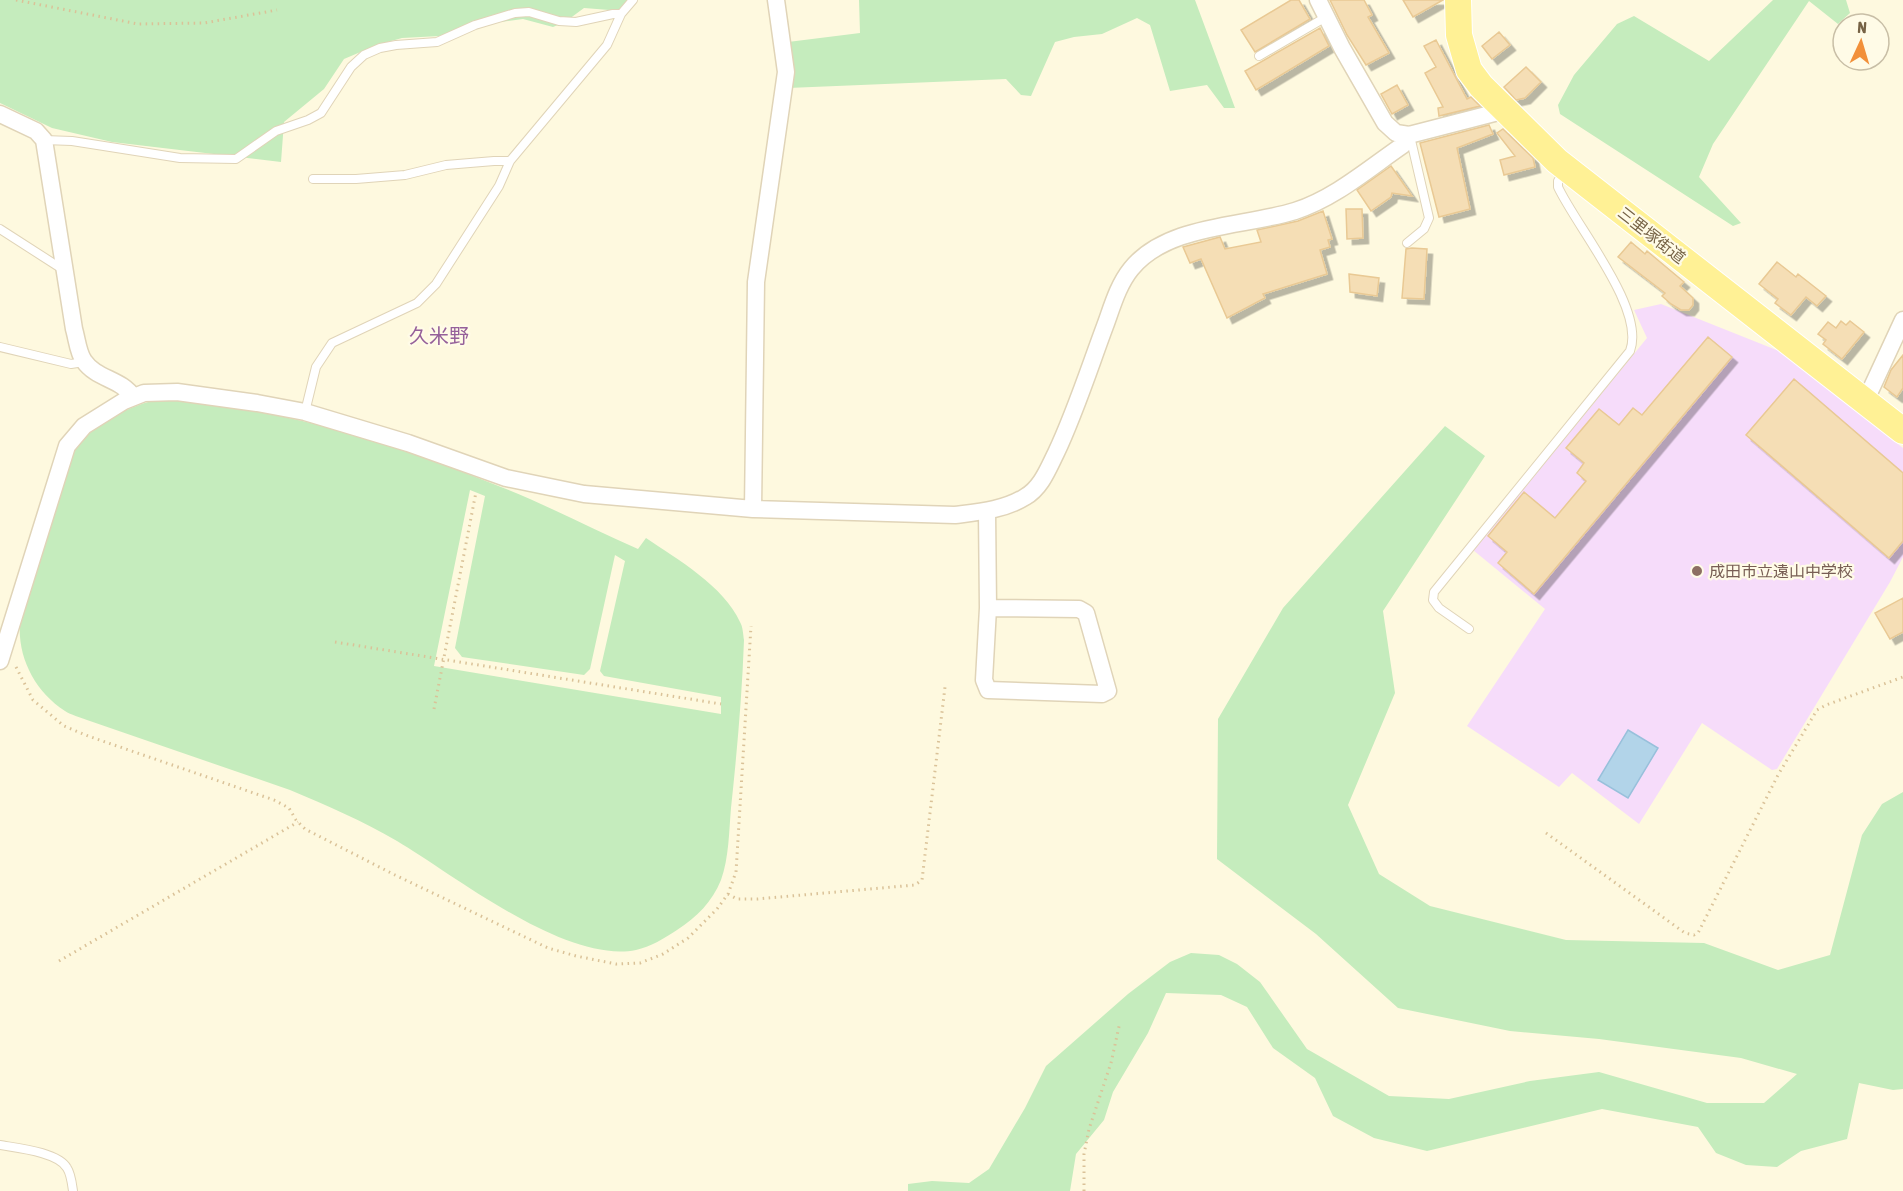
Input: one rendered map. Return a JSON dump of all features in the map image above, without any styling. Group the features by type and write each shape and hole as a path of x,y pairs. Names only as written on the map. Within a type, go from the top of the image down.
{"main road":[{"name":"三里塚街道","path":"1458,0 1459,35 1469,70 1481,86 1557,161 1903,431"}],"street":[{"path":"753,509 756,282 786,72 776,0"},
{"path":"1317,0 1385,123 1396,133 1410,135 1506,110"},
{"path":"0,114 36,131 44,140 74,329 84,362 95,372 129,390 133,397"},
{"path":"2,656 67,446 84,426 133,397 155,391 257,403 305,412 408,443 506,478 584,494 753,509 955,515 1008,506 1026,497 1047,473 1062,440 1117,295 1129,272 1138,261 1150,250 1191,234 1295,211 1332,195 1403,145 1410,135"},
{"path":"1865,402 1903,320"},
{"path":"987,511 988,608 984,680 988,690 1102,694 1108,691 1086,613 1079,609 988,608"}],"lane":[{"path":"305,412 316,367 332,344 417,303 436,284 499,186 510,161 607,45 621,14 633,0"},
{"path":"44,140 72,141 180,158 236,159 276,131 309,120 321,113 351,67 364,55 380,48 436,42 498,16 515,13 529,12 559,21 576,22 621,14"},
{"path":"1259,56 1326,17"},
{"path":"1407,243 1424,228 1429,218 1410,135"},
{"path":"313,179 356,179 405,175 446,165 494,160 510,161"},
{"path":"1469,629 1439,608 1433,600 1434,592 1630,351 1633,344 1634,336 1615,283 1558,187 1561,177 1557,161"},
{"path":"0,229 59,267 66,268"},
{"path":"0,347 72,364 84,362"},
{"path":"0,1145 45,1154 62,1162 67,1167 73,1191"}],"path":[{"path":"16,0 138,24 204,23 277,10"},
{"path":"434,709 476,492"},
{"path":"2,656 12,658 33,700 64,726 274,800 290,808 305,829 395,875 548,948 576,957 616,964 640,963 663,954 688,938 717,909 728,894 736,872 751,627"},
{"path":"335,642 721,704"},
{"path":"1546,833 1685,933 1694,935 1698,933 1778,775 1818,710 1903,677"},
{"path":"728,894 737,899 758,899 915,885 921,880 945,687"},
{"path":"59,961 298,822"},
{"path":"1084,1191 1084,1154 1089,1129 1111,1063 1120,1023"}],"shaded area":[{"name":"成田市立遠山中学校","path":"1661,304 1779,351 1903,448 1903,557 1777,769 1772,770 1702,723 1639,824 1572,773 1559,787 1467,726 1545,609 1473,550 1647,338 1634,310"}],"green space":[{"path":"0,0 631,0 622,11 584,8 565,22 553,27 523,19 476,25 440,36 402,38 377,45 344,59 324,89 284,122 281,162 112,142 52,128 0,103"},
{"path":"859,0 1195,0 1235,108 1224,108 1207,85 1170,91 1150,25 1137,18 1102,34 1055,42 1031,96 1021,95 1006,79 788,88 788,42 860,33"},
{"path":"1773,0 1846,0 1850,12 1831,12 1831,18 1809,1 1713,144 1699,177 1741,223 1733,226 1560,114 1558,105 1574,75 1617,24 1634,16 1709,61"},
{"path":"162,399 201,402 306,422 372,440 437,462 518,494 638,549 646,538 699,574 733,609 741,624 744,640 727,854 721,880 703,908 691,920 672,933 641,949 608,951 577,944 512,914 397,841 344,814 290,790 73,715 54,703 37,684 25,661 20,622 73,448 114,416","holes":["470,490 485,496 455,648 462,657 584,675 590,669 615,555 625,561 600,671 604,676 721,697 721,714 434,666"]},
{"path":"1445,426 1485,456 1383,611 1395,693 1348,805 1379,874 1430,906 1566,940 1704,943 1778,970 1830,955 1862,835 1882,804 1903,792 1903,1089 1893,1090 1859,1083 1847,1139 1801,1151 1777,1167 1746,1165 1716,1153 1698,1127 1602,1109 1427,1151 1374,1138 1333,1116 1315,1078 1273,1048 1247,1007 1221,995 1166,993 1148,1033 1113,1092 1104,1120 1076,1154 1070,1191 908,1191 908,1184 932,1181 969,1183 989,1169 1025,1108 1046,1066 1128,994 1170,962 1191,953 1219,955 1237,964 1260,982 1307,1049 1389,1096 1449,1099 1530,1081 1599,1072 1707,1103 1764,1103 1797,1074 1741,1058 1599,1039 1510,1031 1398,1008 1316,934 1217,859 1218,719 1283,608"}],"water":[{"path":"1628,730 1658,748 1628,798 1598,780"}],"building":[{"path":"1291,0 1299,0 1310,19 1255,52 1241,30"},
{"path":"1330,0 1364,0 1372,15 1368,17 1389,53 1366,65 1347,35"},
{"path":"1403,0 1443,0 1413,17"},
{"path":"1320,28 1329,46 1256,90 1245,71"},
{"path":"1499,32 1510,45 1492,59 1482,46"},
{"path":"1436,40 1467,99 1471,97 1480,106 1439,116 1438,108 1443,107 1425,73 1436,67 1424,46"},
{"path":"1526,67 1541,82 1525,98 1516,100 1504,87"},
{"path":"1397,85 1408,105 1392,114 1381,94"},
{"path":"1489,125 1493,134 1457,148 1470,209 1439,217 1420,143"},
{"path":"1503,129 1533,158 1535,167 1504,175 1500,160 1515,156 1497,133"},
{"path":"1391,166 1412,196 1392,193 1391,197 1371,211 1357,190"},
{"path":"1346,209 1362,209 1363,238 1347,239"},
{"path":"1323,211 1332,239 1328,240 1330,247 1320,250 1327,274 1263,294 1265,298 1227,318 1201,259 1190,263 1183,247 1220,237 1225,249 1261,242 1257,230 1298,221"},
{"path":"1631,242 1645,254 1647,251 1684,282 1680,286 1693,298 1693,305 1689,310 1681,310 1671,304 1662,296 1665,293 1618,257"},
{"path":"1406,249 1427,249 1424,299 1402,298"},
{"path":"1777,262 1796,277 1798,274 1826,296 1817,306 1806,297 1791,315 1775,303 1778,299 1759,284"},
{"path":"1349,274 1379,278 1377,296 1350,292"},
{"path":"1841,321 1846,325 1850,321 1864,332 1842,359 1823,344 1826,340 1818,334 1828,322 1836,328"},
{"path":"1708,337 1732,357 1534,594 1498,563 1507,552 1488,536 1524,492 1555,518 1586,481 1577,473 1584,463 1566,448 1599,409 1619,425 1633,408 1642,415"},
{"path":"1903,355 1903,388 1897,397 1884,387 1891,370"},
{"path":"1794,379 1903,473 1903,541 1889,558 1746,435"},
{"path":"1903,598 1903,632 1890,639 1875,613"}],"place":[{"name":"成田市立遠山中学校","path":"1697,571"}],"district":[{"name":"久米野","path":"439,336"}]}
